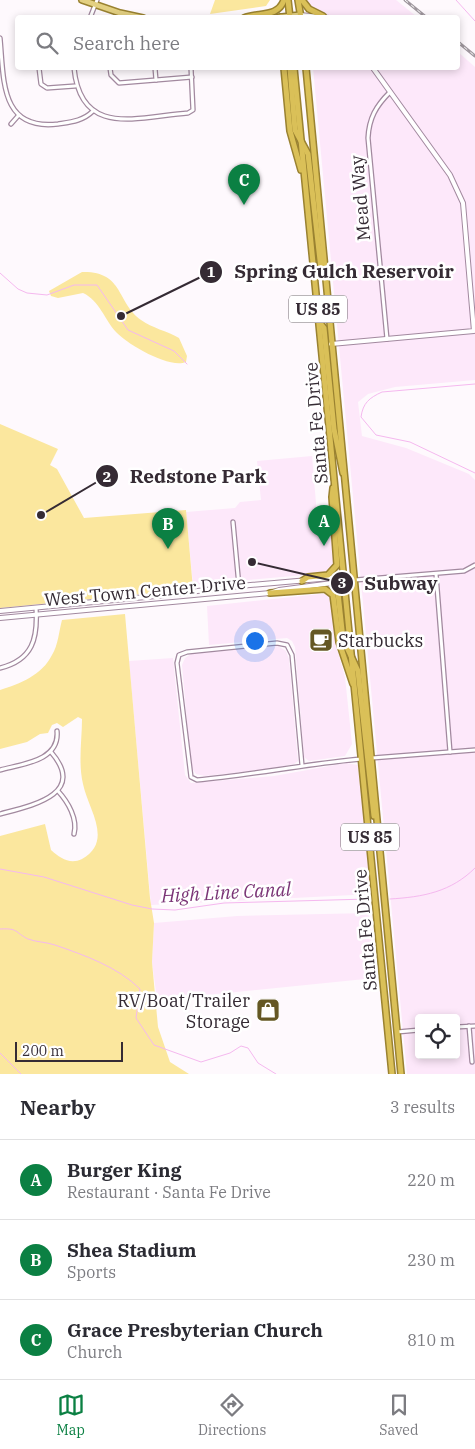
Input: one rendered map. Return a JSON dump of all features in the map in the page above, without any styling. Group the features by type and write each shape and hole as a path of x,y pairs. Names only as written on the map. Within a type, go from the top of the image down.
{"highway":[{"path":"260,15 276,12 284,0"},
{"path":"288,0 290,15"},
{"path":"300,0 300,15"},
{"path":"300,0 307,8 321,15"},
{"path":"284,70 292,141 303,174"},
{"path":"290,70 294,128 308,154 318,261 324,281"},
{"name":"Santa Fe Drive","path":"294,70 392,1074"},
{"name":"Santa Fe Drive","path":"306,70 324,281 346,482 401,1074"},
{"path":"320,323 324,328 334,429 340,463 346,482"},
{"path":"302,581 308,577 328,574 337,565 332,497 335,480"},
{"path":"336,581 343,639 351,657 356,663 358,671 370,787 379,838"},
{"path":"270,593 325,589 330,592 335,602 339,642 354,686"},
{"path":"386,1014 391,1028 397,1032"}],"main road":[{"path":"82,0 134,15"}],"street":[{"path":"91,15 96,3"},
{"path":"0,38 6,95 18,116 31,122 47,125 78,121 93,111"},
{"path":"39,70 41,84 47,88 76,86"},
{"path":"74,70 76,86 82,101 93,111 115,119 188,113 193,110 191,70"},
{"path":"110,70 111,75 118,83 192,77"},
{"path":"155,70 156,80"},
{"path":"331,344 474,331 461,197 450,175 374,70"},
{"name":"Mead Way","path":"387,338 368,138 372,115 379,103 390,92"},
{"path":"11,124 18,116"},
{"path":"233,522 239,586"},
{"path":"355,580 464,571 475,565"},
{"path":"436,574 450,752"},
{"name":"West Town Center Drive","path":"0,618 270,593 336,581 355,580"},
{"name":"West Town Center Drive","path":"0,611 239,586 302,581 336,581"},
{"path":"0,668 11,666 23,657 34,644 37,633 36,608"},
{"path":"302,765 292,655 287,645 277,643 188,652 179,655 177,663 191,777 197,780 268,773 302,765 362,759"},
{"path":"0,770 39,759 52,752 58,742 57,731"},
{"path":"372,758 475,750"},
{"path":"0,814 41,803 58,791 63,776 59,760 52,752"},
{"path":"58,791 67,801 75,822 74,834"},
{"path":"469,1026 472,1062"},
{"path":"460,1027 475,1026"},
{"path":"397,1032 415,1030"}],"shaded area":[{"path":"215,0 270,0 266,6 210,14"},
{"path":"307,0 396,0 415,15 309,15"},
{"path":"460,54 475,67 475,380 395,387 368,394 358,402 362,436 406,448 469,474 475,480 475,1074 407,1074 313,70 460,70"},
{"path":"82,272 96,273 113,282 127,305 141,320 179,338 187,356 186,362 169,362 159,359 129,343 116,332 98,305 83,293 58,298 51,296 49,291"},
{"path":"0,424 58,449 50,465 57,469 84,518 186,510 193,589 0,608"},
{"path":"312,456 318,527 332,526 336,559 333,568 326,573 193,585 186,512 235,508 240,502 261,500 257,461"},
{"path":"330,593 336,645 345,677 352,744 345,756 309,761 304,757 295,647 292,641 287,638 209,645 207,606"},
{"path":"125,614 150,898 154,923 152,962 158,1027 170,1062 189,1074 0,1074 0,836 45,824 51,850 69,861 78,861 91,852 98,834 83,784 80,760 82,719 78,717 63,727 57,723 52,725 48,733 40,734 27,742 0,749 0,690 30,678 48,662 57,643 62,620"},
{"path":"278,646 286,651 289,659 298,761 294,764 269,769 205,776 196,774 191,767 182,665 185,658 191,654"},
{"path":"173,658 185,775 191,783 274,776 346,763 358,765 373,894 151,905 129,661"},
{"path":"369,913 375,978 157,1000 152,962 154,923 237,916"}],"waterway":[{"name":"High Line Canal","path":"456,0 475,21"},
{"path":"0,273 18,289 27,293 47,295 74,285 97,285 128,330 174,351 187,364"},
{"name":"High Line Canal","path":"475,384 382,392 367,402 361,417 376,435 410,442 475,473"},
{"name":"High Line Canal","path":"390,899 414,897 436,892 456,883 475,868"},
{"name":"High Line Canal","path":"0,869 44,877 132,905 152,909 175,910 224,903 368,899"},
{"path":"0,929 14,930 28,939 55,945 89,958 122,974 140,989 136,1018 154,1045 201,1062 230,1053 241,1046 248,1048 258,1063 276,1074"},
{"name":"High Line Canal","path":"0,1053 21,1074"}],"railway":[{"path":"405,0 423,15"},
{"path":"460,44 475,56"}],"place":[{"name":"Grace Presbyterian Church","path":"244,205"},
{"name":"Spring Gulch Reservoir","path":"121,316"},
{"name":"Redstone Park","path":"41,515"},
{"name":"Burger King","path":"324,546"},
{"name":"Shea Stadium","path":"168,549"},
{"name":"Subway","path":"252,562"},
{"name":"Starbucks","path":"321,640"},
{"name":"RV/Boat/Trailer Storage","path":"268,1010"}]}
